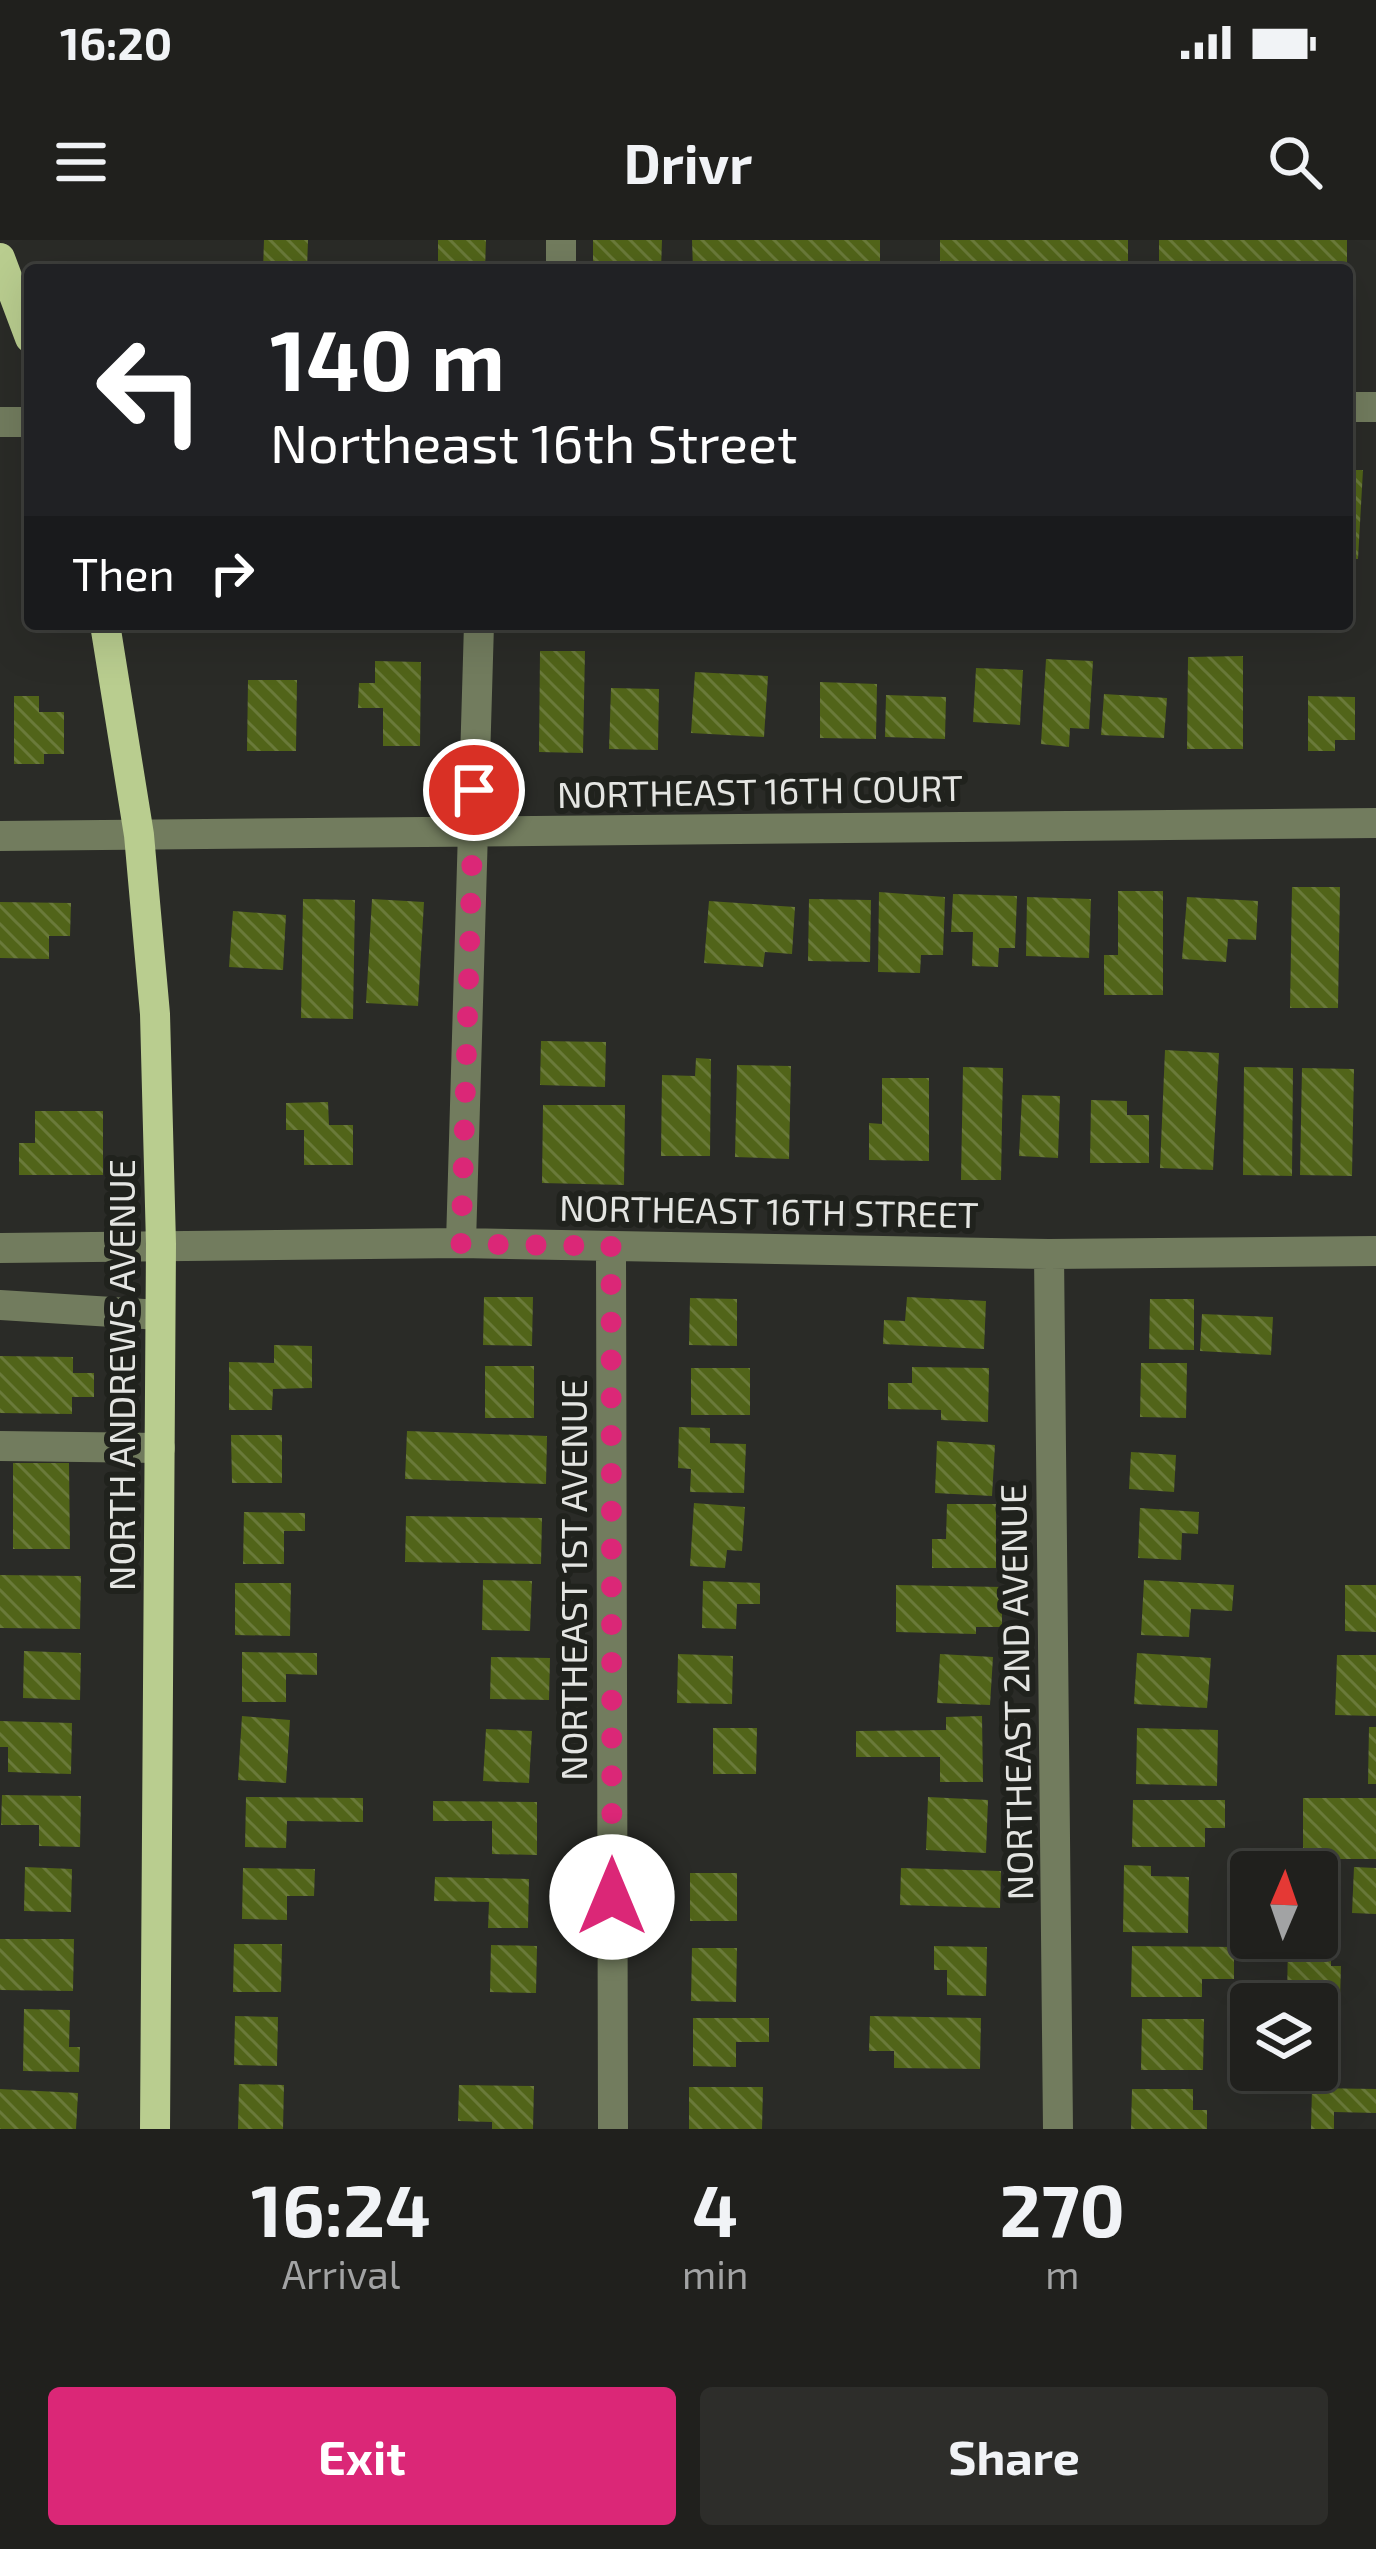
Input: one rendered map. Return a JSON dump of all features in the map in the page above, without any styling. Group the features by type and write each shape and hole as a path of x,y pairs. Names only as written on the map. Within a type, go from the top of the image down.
{"main road":[{"path":"0,258 24,322"},
{"name":"NORTH ANDREWS AVENUE","path":"106,630 139,835 155,1014 161,1244 154,2129"}],"street":[{"path":"461,1244 479,630"},
{"name":"NORTHEAST 16TH COURT","path":"0,836 1376,823"},
{"name":"NORTHEAST 16TH STREET","path":"0,1248 461,1244 1049,1254 1376,1251"},
{"name":"NORTHEAST 1ST AVENUE","path":"611,1246 613,2129"},
{"name":"NORTHEAST 2ND AVENUE","path":"1049,1254 1058,2129"},
{"path":"0,1306 160,1316"},
{"path":"0,1446 160,1448"}],"building":[{"path":"264,240 308,240 307,264 263,264"},
{"path":"438,240 486,240 485,264 438,264"},
{"path":"593,240 662,240 661,264 593,264"},
{"path":"692,240 880,240 880,264 693,264"},
{"path":"940,240 1128,240 1128,264 940,264"},
{"path":"1159,240 1347,240 1347,264 1159,264"},
{"path":"1353,470 1363,470 1358,559 1353,559"},
{"path":"540,651 585,651 583,753 539,752"},
{"path":"1243,656 1243,749 1187,749 1188,657"},
{"path":"1046,659 1093,661 1089,729 1070,728 1069,747 1041,744"},
{"path":"375,661 421,662 420,746 383,746 383,708 358,708 359,683 375,683"},
{"path":"976,668 1023,670 1020,725 973,722"},
{"path":"695,672 768,676 764,737 691,733"},
{"path":"248,680 297,680 296,751 247,751"},
{"path":"820,682 877,684 876,739 820,738"},
{"path":"611,688 659,689 658,750 609,749"},
{"path":"1104,694 1167,698 1164,738 1101,735"},
{"path":"886,695 946,697 945,739 885,737"},
{"path":"14,696 39,696 39,712 64,712 64,754 44,754 44,764 14,764"},
{"path":"1308,696 1355,697 1355,740 1335,740 1335,751 1308,751"},
{"path":"1292,887 1340,887 1338,1008 1290,1008"},
{"path":"1118,891 1163,891 1163,995 1104,995 1104,955 1118,955"},
{"path":"879,892 945,897 943,955 921,955 920,973 878,972"},
{"path":"953,894 1017,896 1015,948 999,948 998,967 972,966 973,932 951,932"},
{"path":"1027,897 1091,899 1089,958 1026,956"},
{"path":"1187,897 1258,901 1256,940 1228,939 1226,962 1182,959"},
{"path":"303,899 355,900 353,1019 301,1018"},
{"path":"372,899 424,902 418,1006 366,1003"},
{"path":"809,899 871,900 870,962 808,961"},
{"path":"709,901 795,907 792,954 765,952 763,967 704,963"},
{"path":"0,902 71,903 70,936 49,936 49,959 0,958"},
{"path":"233,911 286,915 283,970 229,967"},
{"path":"541,1041 606,1042 605,1087 540,1085"},
{"path":"1165,1050 1219,1053 1213,1170 1160,1168"},
{"path":"696,1058 711,1059 710,1156 661,1156 662,1075 695,1076"},
{"path":"737,1065 791,1066 789,1159 735,1157"},
{"path":"963,1067 1003,1068 1001,1180 961,1180"},
{"path":"1244,1067 1293,1068 1292,1176 1243,1175"},
{"path":"1302,1068 1354,1069 1352,1176 1300,1175"},
{"path":"882,1078 929,1078 929,1161 869,1160 869,1123 882,1124"},
{"path":"1022,1095 1060,1096 1058,1158 1019,1156"},
{"path":"1091,1100 1127,1101 1127,1115 1149,1115 1149,1163 1090,1163"},
{"path":"328,1102 329,1125 353,1125 353,1165 304,1165 304,1130 286,1130 286,1103"},
{"path":"543,1105 625,1105 624,1185 542,1183"},
{"path":"35,1111 103,1111 103,1175 19,1175 19,1143 35,1143"},
{"path":"484,1297 533,1297 532,1346 483,1345"},
{"path":"907,1297 986,1301 984,1349 883,1344 884,1320 905,1321"},
{"path":"690,1298 737,1299 737,1346 689,1345"},
{"path":"1150,1299 1194,1299 1194,1350 1149,1349"},
{"path":"1202,1314 1273,1317 1271,1355 1200,1351"},
{"path":"274,1345 312,1346 312,1388 273,1389 272,1410 229,1410 229,1362 274,1363"},
{"path":"0,1356 73,1357 73,1373 94,1373 94,1397 72,1397 72,1414 0,1413"},
{"path":"1141,1363 1187,1363 1186,1418 1140,1417"},
{"path":"485,1366 534,1366 534,1418 485,1418"},
{"path":"912,1367 989,1368 988,1422 941,1420 941,1410 888,1409 888,1383 912,1383"},
{"path":"691,1368 750,1368 750,1415 691,1415"},
{"path":"679,1427 710,1428 710,1443 746,1444 744,1493 690,1492 691,1469 678,1468"},
{"path":"407,1431 547,1436 546,1484 405,1479"},
{"path":"231,1435 282,1435 282,1483 232,1483"},
{"path":"937,1441 995,1445 992,1496 935,1493"},
{"path":"1131,1452 1176,1455 1174,1492 1129,1489"},
{"path":"13,1463 69,1463 70,1549 13,1549"},
{"path":"694,1503 745,1507 742,1551 727,1550 725,1568 690,1566"},
{"path":"947,1504 996,1504 996,1568 932,1568 932,1539 946,1539"},
{"path":"1140,1508 1199,1512 1198,1534 1182,1533 1181,1560 1138,1558"},
{"path":"244,1512 305,1513 305,1531 284,1531 284,1564 243,1564"},
{"path":"406,1516 542,1518 541,1564 405,1562"},
{"path":"0,1575 81,1576 80,1629 0,1628"},
{"path":"483,1580 532,1581 530,1631 482,1630"},
{"path":"1144,1580 1234,1585 1232,1611 1191,1609 1189,1637 1141,1635"},
{"path":"703,1581 760,1583 760,1604 737,1604 736,1629 702,1628"},
{"path":"235,1583 291,1583 290,1636 235,1635"},
{"path":"896,1585 1002,1587 1002,1627 976,1627 976,1634 896,1632"},
{"path":"1345,1585 1376,1585 1376,1632 1345,1631"},
{"path":"24,1651 81,1653 80,1700 23,1698"},
{"path":"242,1652 317,1653 317,1675 286,1674 286,1702 242,1702"},
{"path":"1137,1653 1211,1658 1207,1708 1134,1704"},
{"path":"678,1654 733,1656 732,1704 677,1703"},
{"path":"940,1654 993,1657 990,1705 937,1703"},
{"path":"1337,1655 1376,1655 1376,1716 1335,1715"},
{"path":"491,1657 550,1658 549,1700 490,1699"},
{"path":"242,1716 290,1720 286,1783 238,1780"},
{"path":"982,1716 983,1782 940,1782 940,1757 856,1757 856,1731 946,1730 946,1717"},
{"path":"0,1721 72,1723 71,1774 8,1772 8,1747 0,1747"},
{"path":"1369,1727 1376,1727 1376,1784 1368,1784"},
{"path":"713,1728 757,1728 756,1774 713,1774"},
{"path":"1137,1728 1218,1730 1217,1786 1136,1784"},
{"path":"486,1729 532,1731 529,1783 483,1781"},
{"path":"2,1795 81,1796 80,1847 39,1846 39,1825 1,1825"},
{"path":"246,1797 363,1798 363,1822 287,1821 286,1848 245,1847"},
{"path":"928,1797 988,1800 986,1853 926,1850"},
{"path":"1303,1798 1376,1798 1376,1859 1338,1859 1338,1851 1303,1851"},
{"path":"1133,1800 1225,1800 1225,1828 1205,1828 1205,1847 1132,1847"},
{"path":"433,1801 537,1802 537,1855 492,1854 492,1821 433,1821"},
{"path":"1124,1865 1151,1866 1151,1876 1189,1877 1188,1933 1123,1932"},
{"path":"25,1867 72,1869 71,1912 24,1911"},
{"path":"1354,1867 1376,1868 1376,1914 1352,1913"},
{"path":"243,1868 315,1869 314,1896 287,1896 287,1920 242,1919"},
{"path":"901,1868 1001,1871 1000,1908 900,1905"},
{"path":"690,1873 737,1873 737,1921 690,1921"},
{"path":"435,1877 529,1879 528,1928 488,1928 489,1902 434,1901"},
{"path":"0,1939 74,1939 73,1991 0,1990"},
{"path":"234,1944 282,1944 281,1992 233,1992"},
{"path":"491,1945 537,1946 536,1993 490,1992"},
{"path":"934,1946 987,1947 986,1996 947,1995 947,1970 934,1970"},
{"path":"1132,1946 1230,1947 1234,1979 1202,1979 1202,1997 1131,1997"},
{"path":"692,1948 737,1948 736,2002 691,2001"},
{"path":"1288,1959 1331,1959 1331,1966 1341,1966 1340,2001 1338,1983 1287,1983"},
{"path":"24,2009 70,2010 69,2047 80,2047 79,2072 23,2071"},
{"path":"235,2016 278,2017 277,2066 234,2065"},
{"path":"870,2016 981,2018 980,2069 894,2068 894,2051 869,2051"},
{"path":"693,2018 769,2018 769,2042 736,2042 736,2067 693,2066"},
{"path":"1142,2019 1204,2019 1203,2070 1141,2070"},
{"path":"239,2084 284,2085 283,2129 238,2129"},
{"path":"459,2085 534,2086 533,2129 492,2129 492,2122 458,2121"},
{"path":"689,2087 763,2087 762,2129 689,2129"},
{"path":"0,2089 78,2093 76,2129 0,2129"},
{"path":"1132,2089 1193,2089 1193,2110 1207,2110 1207,2129 1131,2129"},
{"path":"1376,2089 1376,2113 1334,2112 1334,2129 1311,2129 1312,2091"}],"route":[{"path":"474,790 461,1244 611,1246 612,1897"}]}
